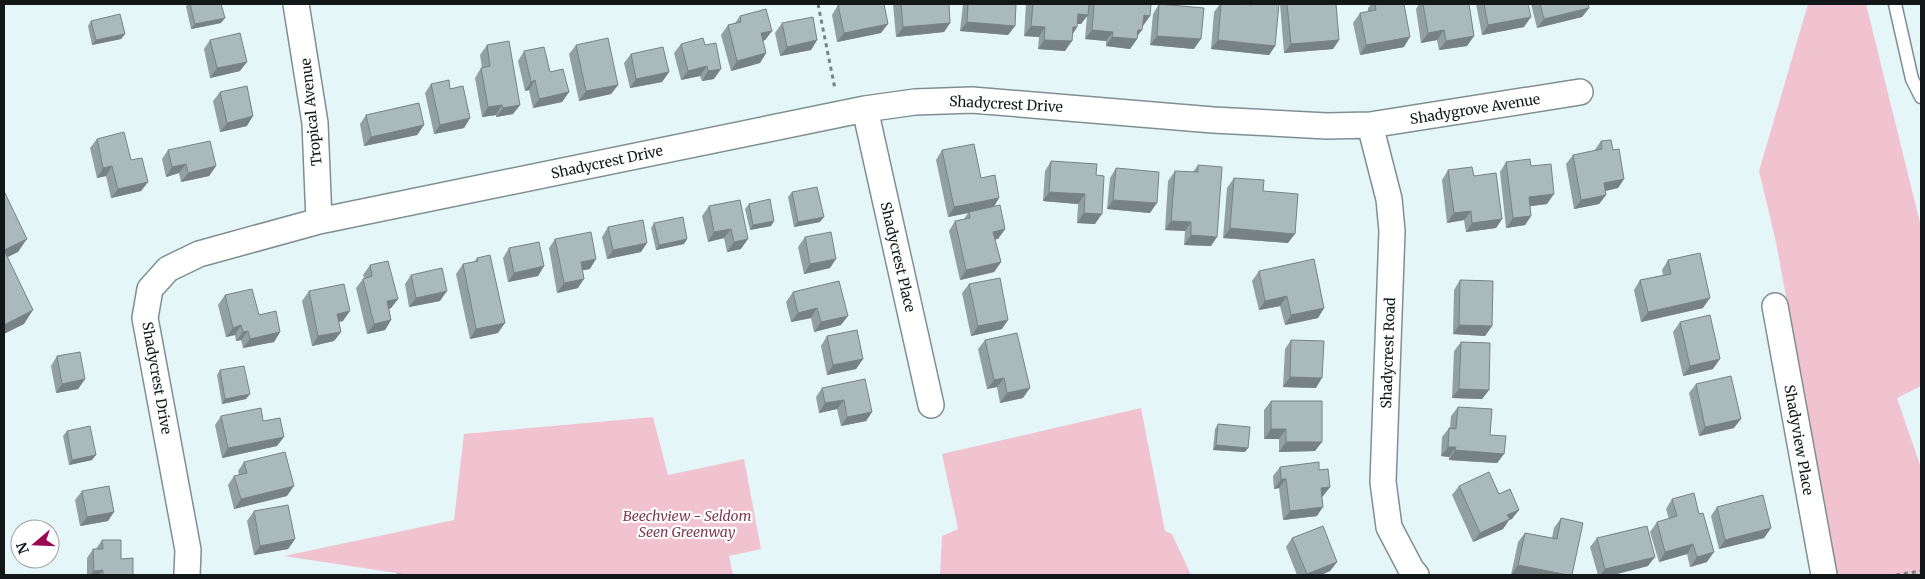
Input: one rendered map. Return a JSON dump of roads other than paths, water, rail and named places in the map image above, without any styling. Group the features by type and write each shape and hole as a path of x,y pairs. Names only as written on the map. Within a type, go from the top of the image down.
{"street":[{"name":"Tropical Avenue","path":"296,4 315,123 320,221"},
{"name":"Shadygrove Avenue","path":"1370,125 1580,92"},
{"name":"Shadycrest Drive","path":"187,575 188,550 146,318 150,289 168,269 199,254 320,221 865,109 915,102 972,100 1213,120 1327,126 1370,125"},
{"name":"Shadycrest Place","path":"865,109 931,405"},
{"name":"Shadycrest Road","path":"1370,125 1389,199 1392,231 1383,482 1389,527 1416,575"},
{"name":"Shadyview Place","path":"1775,306 1824,575"}],"lane":[{"path":"1895,4 1912,79 1921,97"}],"park label":[{"name":"Beechview - Seldom Seen Greenway","path":"687,524"}]}
